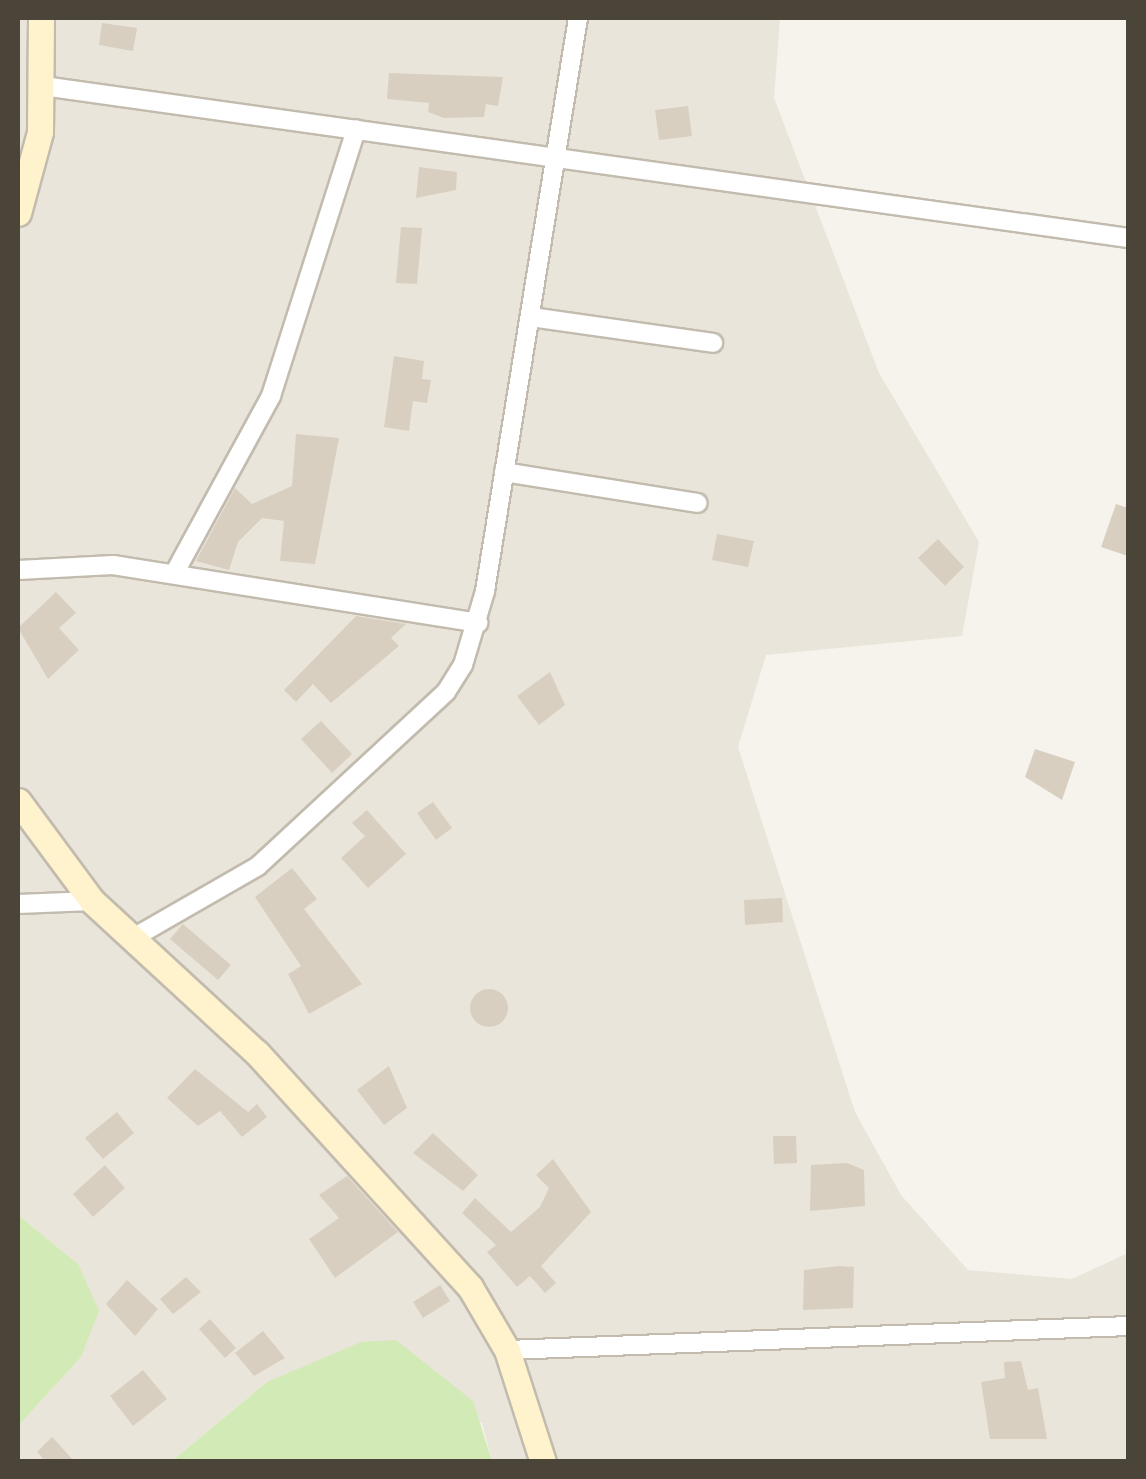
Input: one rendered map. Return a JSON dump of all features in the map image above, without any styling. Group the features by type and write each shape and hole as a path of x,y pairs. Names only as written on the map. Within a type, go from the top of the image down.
{"main road":[{"path":"18,213 43,86 41,18"},
{"path":"18,801 92,901 257,1052 425,1232 507,1350 542,1462"}],"street":[{"path":"133,938 242,878 355,780 446,692 478,623 560,154 578,18"},
{"path":"43,86 560,154 1128,238"},
{"path":"174,574 271,396 356,129"},
{"path":"531,317 713,343"},
{"path":"504,472 698,503"},
{"path":"18,570 81,564 174,574 478,623"},
{"path":"18,904 92,901"},
{"path":"507,1350 1128,1326"}],"shaded area":[{"path":"18,18 780,18 774,98 879,373 979,542 962,636 766,655 738,747 855,1112 901,1195 968,1270 1072,1279 1128,1253 1128,1461 492,1461 482,1423 267,1382 172,1461 18,1461 18,1426 81,1357 78,1264 18,1215"}],"green space":[{"path":"18,1215 78,1264 99,1311 81,1357 18,1426"},
{"path":"396,1340 473,1401 492,1461 172,1461 267,1382 361,1342"}],"building":[{"path":"102,23 137,28 133,51 99,45"},
{"path":"389,73 503,77 498,106 486,104 484,117 444,118 428,112 429,103 387,99"},
{"path":"688,106 692,136 659,140 655,110"},
{"path":"419,167 457,172 456,190 416,198"},
{"path":"401,227 422,228 417,284 396,283"},
{"path":"394,356 424,361 422,379 431,380 427,403 413,401 409,431 384,427"},
{"path":"296,434 339,438 315,564 280,561 284,521 262,518 238,542 229,570 196,561 235,488 252,504 292,486"},
{"path":"1116,504 1128,508 1128,556 1101,547"},
{"path":"717,534 754,541 748,567 712,560"},
{"path":"938,539 964,567 945,586 918,558"},
{"path":"56,592 76,613 59,628 79,650 48,679 18,628"},
{"path":"356,616 406,624 391,638 399,646 331,703 313,684 296,702 284,690"},
{"path":"550,672 565,705 539,725 517,696"},
{"path":"321,721 352,754 332,773 301,739"},
{"path":"1035,749 1075,762 1062,800 1025,777"},
{"path":"433,802 452,828 436,840 417,813"},
{"path":"367,810 406,854 368,888 341,858 365,836 352,823"},
{"path":"292,868 317,899 304,909 362,984 309,1014 288,974 301,966 255,897"},
{"path":"782,898 783,922 745,925 744,900"},
{"path":"183,924 231,965 218,980 170,939"},
{"path":"489,989 503,994 508,1008 503,1022 489,1027 475,1022 470,1008 475,994"},
{"path":"389,1066 407,1108 384,1125 357,1090"},
{"path":"195,1069 248,1112 257,1104 267,1117 242,1137 220,1111 198,1126 167,1098"},
{"path":"117,1112 134,1133 103,1159 85,1138"},
{"path":"433,1133 478,1175 463,1191 413,1153"},
{"path":"773,1136 796,1136 797,1163 774,1164"},
{"path":"553,1159 591,1212 541,1266 556,1283 545,1293 530,1276 517,1287 487,1252 496,1245 462,1213 475,1198 511,1232 540,1207 549,1188 536,1175"},
{"path":"847,1163 864,1170 865,1206 810,1211 811,1165"},
{"path":"105,1165 125,1188 93,1217 73,1194"},
{"path":"347,1176 398,1232 335,1278 309,1239 339,1218 319,1195"},
{"path":"854,1267 853,1308 803,1310 804,1270"},
{"path":"186,1277 201,1292 173,1314 160,1299"},
{"path":"127,1280 158,1309 135,1336 106,1304"},
{"path":"440,1285 450,1301 423,1318 413,1302"},
{"path":"210,1319 236,1348 225,1358 199,1329"},
{"path":"263,1331 285,1358 254,1376 235,1353"},
{"path":"1021,1361 1028,1390 1038,1388 1047,1439 990,1439 981,1382 1005,1378 1004,1362"},
{"path":"143,1370 167,1399 133,1426 110,1396"},
{"path":"52,1437 75,1462 46,1462 37,1452"}]}
